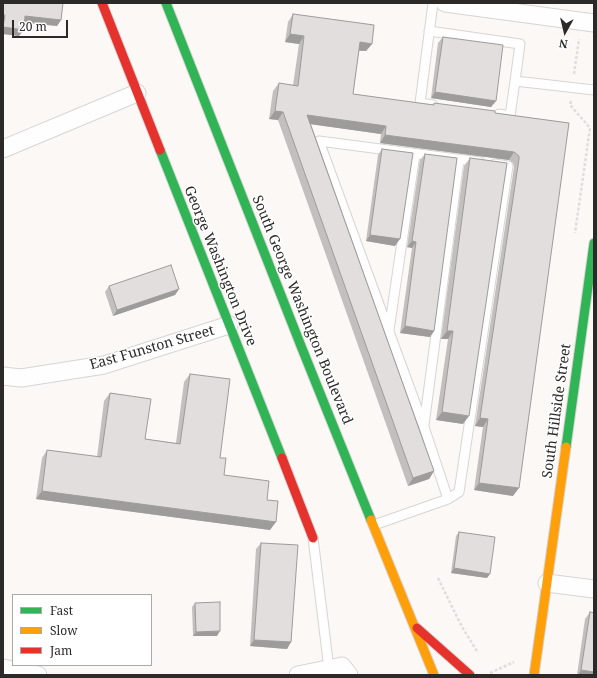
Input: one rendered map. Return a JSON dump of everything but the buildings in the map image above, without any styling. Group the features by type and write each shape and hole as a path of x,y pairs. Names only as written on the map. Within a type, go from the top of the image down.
{"street":[{"name":"George Washington Drive","path":"102,3 313,538"},
{"name":"South George Washington Boulevard","path":"166,3 301,346 434,675"},
{"path":"445,3 591,23"},
{"path":"3,149 137,93"},
{"name":"South Hillside Street","path":"534,675 594,243"},
{"name":"East Funston Street","path":"3,376 21,378 104,365 228,325"},
{"path":"547,583 594,589"},
{"name":"South George Washington Boulevard","path":"415,626 470,675"},
{"path":"3,668 38,675"},
{"path":"298,675 340,670"}],"lane":[{"path":"433,3 420,103 443,106"},
{"path":"430,31 520,44 510,116 488,113"},
{"path":"515,81 594,90"},
{"path":"374,525 448,499 459,492 508,166 319,140 424,427 448,499"},
{"path":"389,332 415,154"},
{"path":"424,427 459,160"},
{"path":"313,538 340,670"}],"path":[{"path":"574,238 590,128 570,105 580,33 591,23"},
{"path":"438,578 462,626 482,660"},
{"path":"489,673 514,663 515,655"}],"traffic: fast":[{"path":"166,3 371,520"},
{"path":"160,150 282,458"},
{"path":"566,447 594,243"}],"traffic: slow":[{"path":"534,675 566,447"},
{"path":"371,520 434,675"}],"traffic: jam":[{"path":"102,3 160,150"},
{"path":"282,458 313,538"},
{"path":"417,628 470,675"}]}
